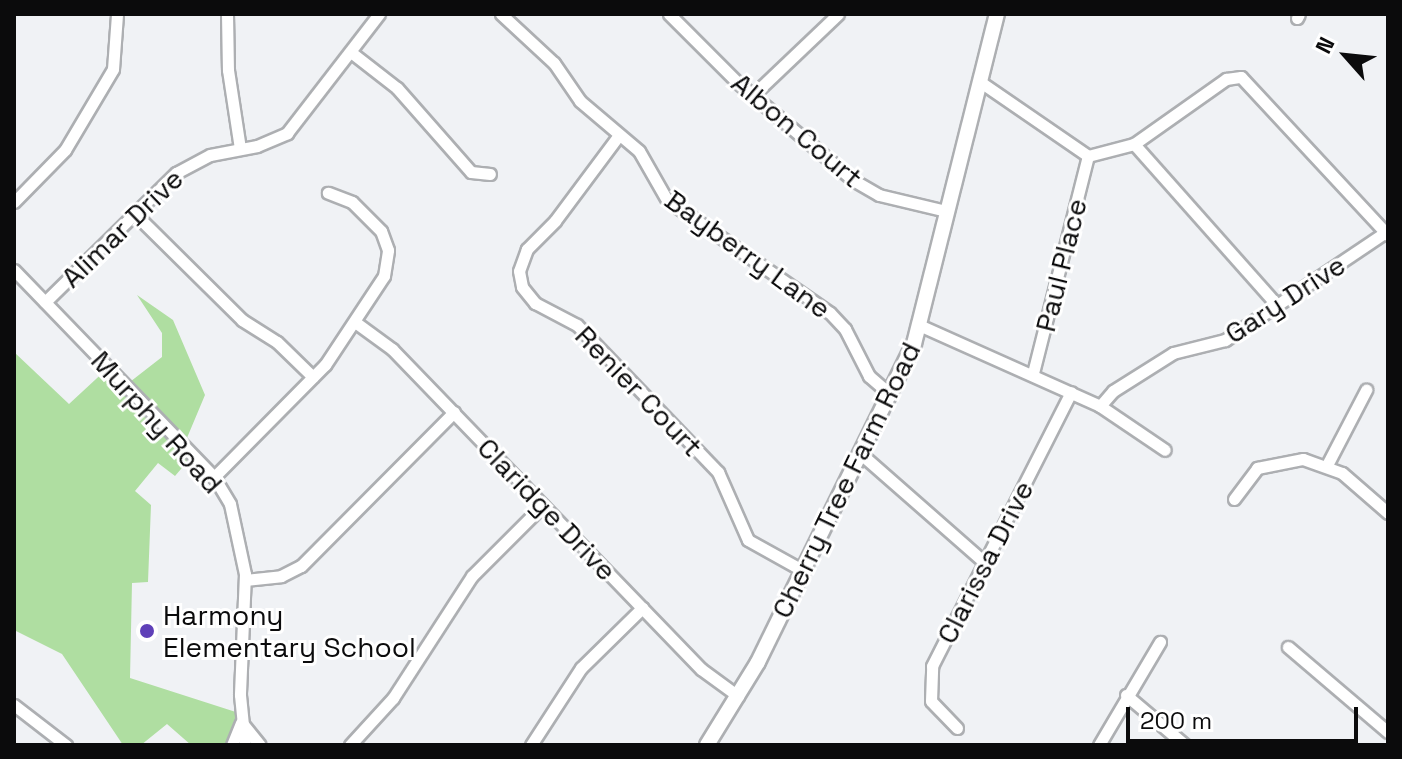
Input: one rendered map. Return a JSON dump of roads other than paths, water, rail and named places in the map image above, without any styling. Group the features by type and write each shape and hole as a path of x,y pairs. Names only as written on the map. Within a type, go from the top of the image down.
{"main road":[{"name":"Cherry Tree Farm Road","path":"707,745 738,696 891,395 919,325 997,14"}],"street":[{"path":"14,202 65,150 113,69 117,14"},
{"path":"227,14 228,70 240,148"},
{"name":"Alimar Drive","path":"45,302 186,166 287,133 352,53 379,14"},
{"name":"Bayberry Lane","path":"501,14 554,63 580,101 647,162 667,200 839,321 869,376 891,395"},
{"name":"Albon Court","path":"669,14 753,95 866,189 946,211"},
{"path":"753,95 838,14"},
{"path":"352,53 397,88 471,172 490,174"},
{"path":"979,81 1088,156 1134,144 1226,79 1241,77 1387,234"},
{"name":"Renier Court","path":"619,135 555,221 527,249 519,271 522,287 535,303 577,325 718,472 748,540 802,570"},
{"path":"1134,144 1277,305"},
{"name":"Paul Place","path":"1033,373 1088,156"},
{"path":"214,477 313,377 355,322 384,276 388,250 371,218 343,196 328,193"},
{"path":"134,213 242,320 277,342 313,377"},
{"name":"Gary Drive","path":"1100,406 1113,391 1173,353 1218,343 1387,234"},
{"name":"Murphy Road","path":"14,270 214,477 239,528 245,580 241,723 245,745"},
{"name":"Claridge Drive","path":"355,322 392,349 701,669 738,696"},
{"path":"919,325 1033,373 1100,406 1165,450"},
{"path":"1327,465 1366,390"},
{"name":"Clarissa Drive","path":"957,728 934,708 929,677 1071,392"},
{"path":"245,580 281,576 301,566 454,412"},
{"path":"861,454 984,562"},
{"path":"1234,499 1243,481 1264,464 1290,458 1327,465 1358,484 1388,513"},
{"path":"350,745 393,698 472,576 543,505"},
{"path":"531,745 581,668 642,608"},
{"path":"1099,745 1160,642"},
{"path":"1288,647 1388,732"},
{"path":"1126,695 1185,745"},
{"path":"14,705 66,745"},
{"path":"232,745 241,723 260,745"}],"place":[{"name":"Harmony Elementary School","path":"147,631"}]}
